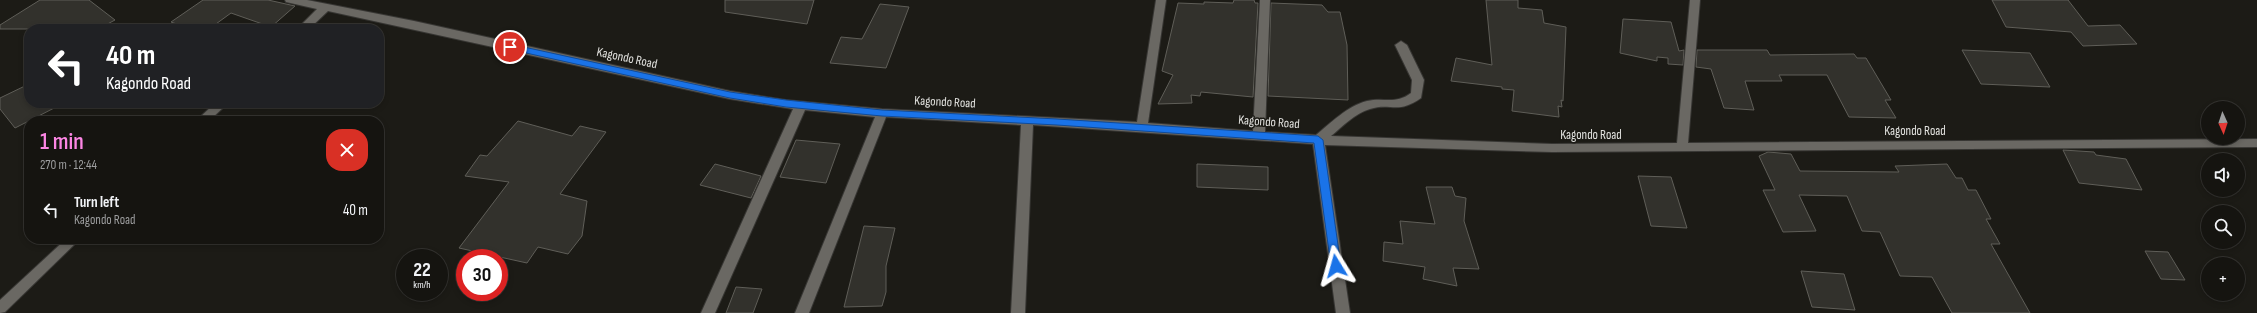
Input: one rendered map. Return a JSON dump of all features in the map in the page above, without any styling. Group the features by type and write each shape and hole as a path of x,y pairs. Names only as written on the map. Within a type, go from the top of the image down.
{"street":[{"name":"Kagondo Road","path":"290,0 414,25 730,95 801,105 882,113 1142,127 1318,140 1552,148 1682,148 1802,145 2257,143"},
{"path":"1142,127 1161,0"},
{"path":"1259,136 1265,0"},
{"path":"1682,148 1695,0"},
{"path":"307,24 325,8"},
{"path":"1343,313 1318,140 1355,111 1367,105 1399,105 1417,95 1418,80 1401,45"},
{"path":"708,313 801,105"},
{"path":"208,116 216,108"},
{"path":"802,313 882,113"},
{"path":"1018,313 1028,121"},
{"path":"0,308 69,244"}],"building":[{"path":"40,0 89,0 115,20 107,24 24,24 24,29 0,29 0,25"},
{"path":"203,0 268,0 295,6 274,24 262,24 231,13 216,24 177,24 171,22"},
{"path":"725,0 814,0 807,24 725,12"},
{"path":"1234,0 1254,0 1255,3 1258,3 1253,97 1201,92 1200,96 1191,95 1192,103 1158,104 1173,75 1162,71 1178,3 1233,3"},
{"path":"1486,0 1518,0 1518,8 1542,10 1544,23 1566,27 1563,101 1561,100 1562,107 1558,106 1559,117 1512,111 1514,90 1502,89 1502,87 1451,81 1456,58 1492,65"},
{"path":"1992,0 2068,0 2088,26 2120,25 2137,44 2083,46 2071,32 2006,27"},
{"path":"1271,3 1322,5 1328,12 1340,12 1347,45 1348,100 1268,96"},
{"path":"880,4 909,7 886,68 830,63 841,37 862,39"},
{"path":"1623,19 1671,22 1679,51 1684,50 1683,65 1668,64 1668,58 1657,57 1657,61 1620,53"},
{"path":"1697,50 1767,50 1770,55 1854,54 1857,58 1866,58 1891,100 1885,100 1896,118 1849,117 1827,75 1779,75 1782,81 1745,81 1754,110 1724,108 1711,69 1696,67"},
{"path":"1962,50 2030,53 2050,87 1981,84"},
{"path":"24,86 24,108 54,108 39,116 24,116 24,123 15,128 0,109 0,98"},
{"path":"518,121 572,136 580,126 606,132 560,194 587,201 582,236 568,254 538,247 527,263 508,259 508,249 459,248 509,182 465,176 480,155 487,156"},
{"path":"796,140 840,144 826,183 780,177"},
{"path":"2063,150 2094,152 2096,155 2126,159 2142,190 2079,183"},
{"path":"1768,152 1791,154 1800,171 1899,172 1895,166 1947,164 1956,178 1962,178 1968,190 1976,190 1991,219 1986,219 2000,244 1991,244 2030,313 1952,313 1932,277 1900,276 1880,232 1862,231 1847,196 1799,195 1816,231 1783,232 1763,190 1775,190 1759,156"},
{"path":"715,164 761,176 751,198 700,185"},
{"path":"1197,164 1268,167 1268,190 1197,187"},
{"path":"1638,176 1671,177 1687,228 1651,226"},
{"path":"1426,187 1452,187 1455,196 1466,198 1464,221 1479,269 1453,268 1457,286 1423,279 1425,267 1383,261 1384,242 1403,244 1400,221 1435,224"},
{"path":"864,226 895,228 886,266 886,292 882,306 844,307"},
{"path":"2145,251 2168,252 2185,280 2161,279"},
{"path":"1801,271 1844,274 1855,310 1812,307"},
{"path":"736,287 762,289 753,313 726,313"}],"route":[{"path":"510,47 730,95 786,104 882,113 1142,127 1318,140 1336,266"}]}
